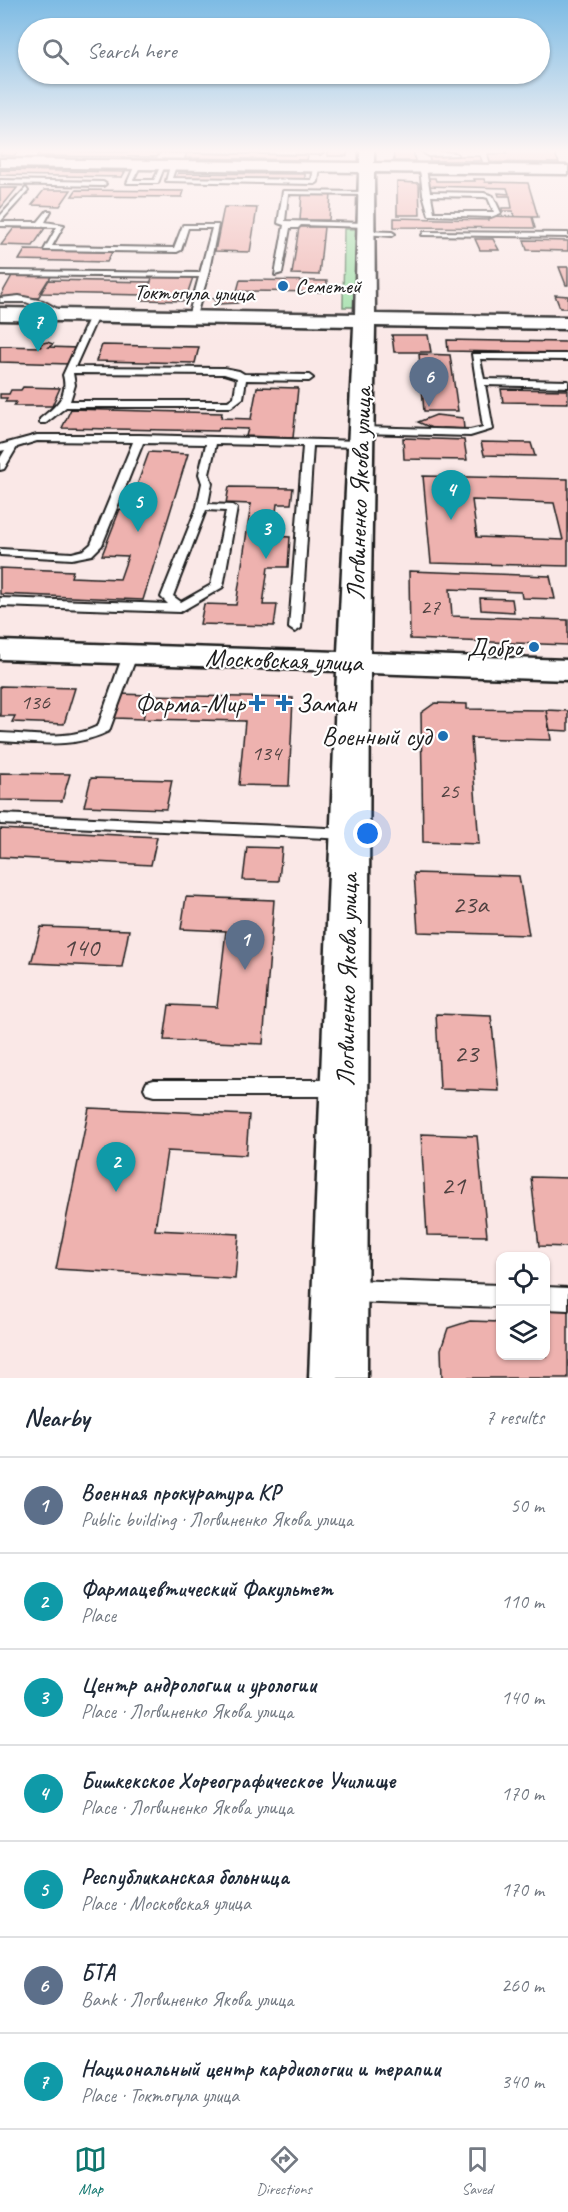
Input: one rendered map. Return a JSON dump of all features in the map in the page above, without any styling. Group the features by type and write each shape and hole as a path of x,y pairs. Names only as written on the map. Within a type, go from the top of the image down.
{"main road":[{"name":"Логвиненко Якова улица","path":"338,1378 354,662 364,320 369,214"},
{"name":"Токтогула улица","path":"0,314 568,323"},
{"name":"Московская улица","path":"0,650 568,670"}],"lane":[{"path":"40,224 47,214"},
{"path":"282,214 281,224 324,214"},
{"path":"278,273 287,226 331,214"},
{"path":"449,214 493,214"},
{"path":"0,222 61,225 47,248 177,250 185,226 216,226 192,317"},
{"path":"424,234 568,235"},
{"path":"0,273 204,275"},
{"path":"0,300 29,298 64,315"},
{"path":"43,421 64,404 70,385 67,380 70,370 94,316"},
{"path":"0,448 37,438 140,438 308,443 361,437 470,433 488,429 475,356 568,357"},
{"path":"70,370 224,371 236,373 242,377 309,378"},
{"path":"64,404 231,404 238,399 242,377"},
{"path":"480,382 568,384"},
{"path":"0,552 72,556 88,553 96,545 140,438"},
{"path":"180,608 167,597 202,507 207,483 204,474 212,441"},
{"path":"295,628 308,443"},
{"path":"0,467 12,446"},
{"path":"0,603 180,608 217,588 232,508 202,507"},
{"path":"0,737 75,739 95,734 104,728 130,655"},
{"path":"0,819 350,834"},
{"path":"154,1088 345,1088"},
{"path":"339,1290 496,1296"},
{"path":"550,1298 568,1299"}],"green space":[{"path":"344,229 358,229 356,307 343,307"}],"building":[{"path":"223,214 256,214 250,252 215,251"},
{"path":"300,214 329,214 329,220 300,220"},
{"path":"514,214 537,214 538,217 514,217"},
{"path":"489,216 532,217 535,228 394,227 394,218 489,220"},
{"path":"299,227 324,227 319,275 292,274"},
{"path":"14,228 45,228 33,246 1,245"},
{"path":"475,239 493,239 499,250 480,250"},
{"path":"524,240 568,241 568,251 527,250"},
{"path":"25,250 112,252 107,262 19,260"},
{"path":"559,267 568,267 568,285 566,285"},
{"path":"13,274 52,275 38,298 0,297"},
{"path":"153,276 193,277 185,301 143,300"},
{"path":"48,280 151,282 145,295 40,293"},
{"name":"Семетей","path":"240,280 327,281 327,292 237,291"},
{"path":"555,295 568,296 568,308 560,308"},
{"path":"231,298 237,303 218,304 213,299"},
{"path":"392,335 428,335 431,352 394,352"},
{"path":"447,340 568,342 568,353 448,351"},
{"path":"47,342 53,344 49,347 77,348 70,364 0,362 0,346 41,347 40,344"},
{"path":"102,345 199,347 195,363 96,361"},
{"path":"419,354 450,355 458,411 424,411"},
{"path":"23,387 60,388 52,406 14,406 16,402 5,402 7,398 0,398 0,394 9,394 11,390 21,390"},
{"path":"257,387 298,388 293,438 246,436 248,429 219,428 218,431 62,428 71,409 222,413 221,418 251,419"},
{"path":"501,389 568,390 568,403 503,402"},
{"path":"436,415 463,418 464,429 436,430 418,422"},
{"path":"403,438 464,440 467,460 404,459"},
{"path":"481,442 531,443 535,456 484,455"},
{"path":"149,452 188,454 143,600 0,594 0,568 73,571 71,577 120,579 128,556 102,555 120,509 128,510"},
{"path":"423,476 568,479 568,566 431,563","holes":["472,500 554,503 563,540 477,537"]},
{"path":"229,487 293,488 291,504 277,504 273,536 290,537 288,567 268,567 263,605 277,605 274,626 200,624 204,604 236,605 251,504 226,503"},
{"path":"409,571 550,576 555,599 522,598 521,592 450,589 452,616 568,620 568,645 410,639"},
{"path":"480,598 512,599 514,612 481,610"},
{"path":"0,686 75,688 64,724 12,722 15,716 0,716"},
{"path":"120,694 148,695 143,719 115,718"},
{"path":"148,695 293,698 289,786 239,785 245,721 143,719"},
{"path":"435,703 467,704 467,709 546,710 551,740 471,738 479,844 423,842 421,713"},
{"path":"546,710 568,711 568,731 550,730"},
{"path":"0,773 70,774 62,801 0,800"},
{"path":"91,778 172,780 166,809 84,806"},
{"path":"0,829 157,837 151,865 0,857"},
{"path":"247,847 282,848 279,881 243,880"},
{"path":"414,873 519,876 529,935 418,932"},
{"path":"186,897 274,900 263,1044 164,1040 169,1005 217,1007 226,931 181,929"},
{"path":"41,927 129,930 122,967 31,963"},
{"path":"436,1014 491,1016 499,1091 440,1089"},
{"path":"89,1108 249,1115 246,1155 167,1151 155,1230 239,1234 235,1279 56,1269"},
{"path":"421,1134 477,1136 487,1236 427,1235"},
{"path":"531,1177 568,1178 568,1247 539,1246"},
{"path":"550,1305 568,1306 568,1378 442,1378 441,1349 448,1328 470,1321 496,1322 496,1360 550,1360"}],"place":[{"name":"Семетей","path":"283,286"},
{"name":"Национальный центр кардиологии и терапии","path":"38,352"},
{"name":"БТА","path":"429,407"},
{"name":"Бишкекское Хореографическое Училище","path":"451,520"},
{"name":"Республиканская больница","path":"138,532"},
{"name":"Центр андрологии и урологии","path":"266,559"},
{"name":"Добро","path":"534,647"},
{"name":"Фарма-Мир","path":"257,703"},
{"name":"Заман","path":"284,703"},
{"name":"Военный суд","path":"443,736"},
{"name":"Военная прокуратура КР","path":"245,970"},
{"name":"Фармацевтический Факультет","path":"116,1192"}]}
